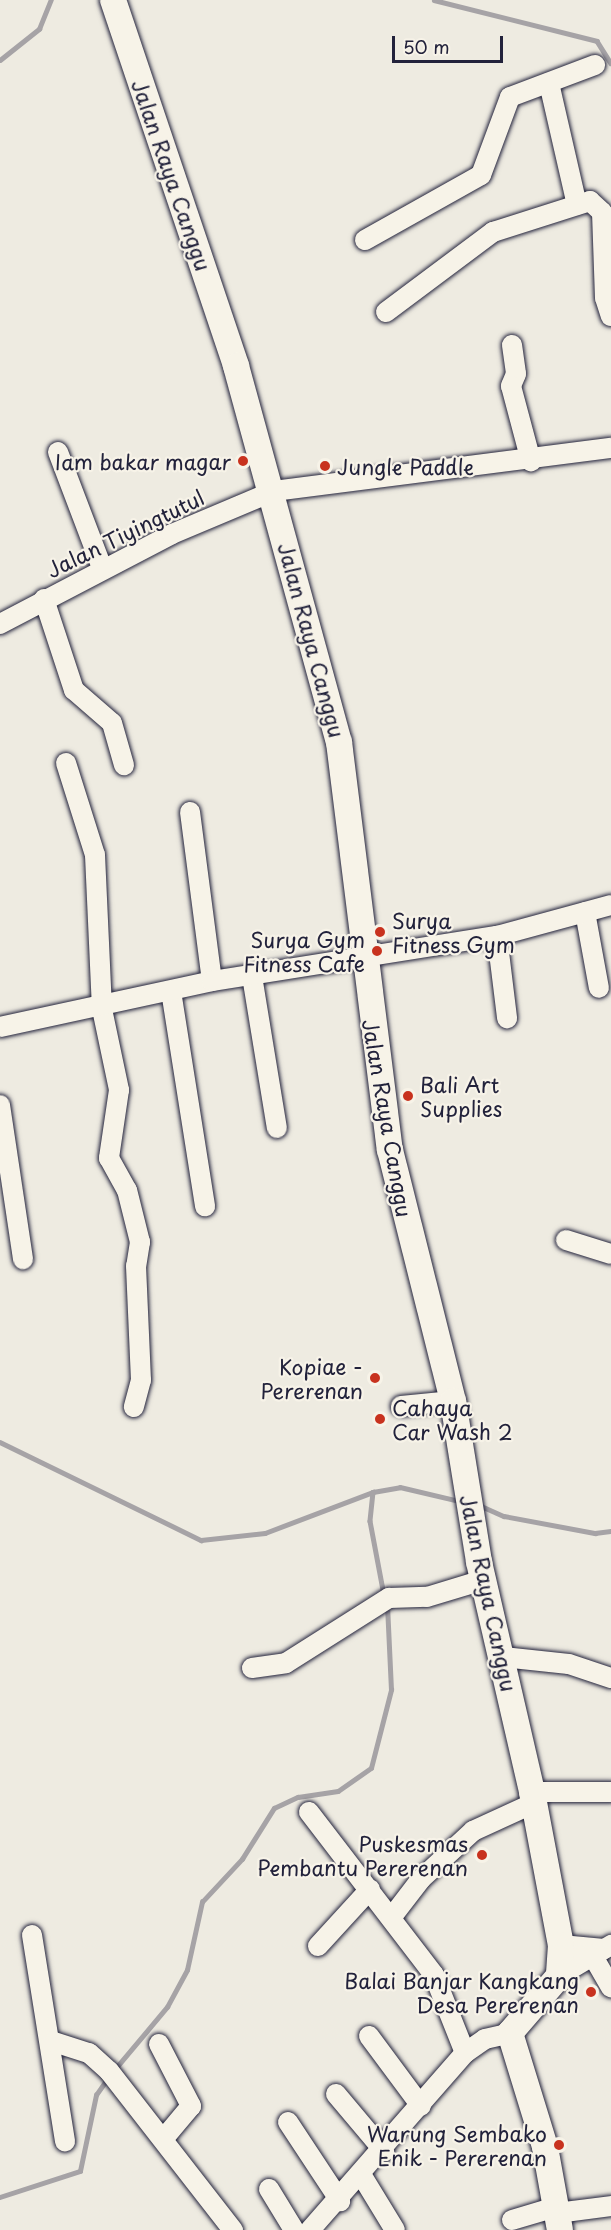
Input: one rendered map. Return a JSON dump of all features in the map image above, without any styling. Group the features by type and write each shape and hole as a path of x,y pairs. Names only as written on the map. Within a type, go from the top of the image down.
{"main road":[{"name":"Jalan Raya Canggu","path":"113,0 274,491 339,742 356,841 363,960 390,1150 453,1401 483,1580 503,1657 533,1797 561,1945 559,1976"},
{"path":"558,2217 534,2105 510,2033 559,1976"}],"street":[{"path":"365,240 481,175 510,97 595,65"},
{"path":"549,82 577,205"},
{"path":"386,312 493,232 590,201 602,212 605,298 611,316"},
{"path":"512,345 516,374 511,386 531,461"},
{"name":"Jalan Tiyingtutul","path":"0,624 102,568 274,491 531,461 611,448"},
{"path":"58,452 102,568"},
{"path":"44,599 74,690 112,723 124,765"},
{"path":"66,763 95,855 102,1009 119,1090 109,1158 127,1190 140,1242 136,1266 141,1380 134,1407"},
{"path":"190,812 212,981"},
{"path":"0,1027 102,1009 212,981 363,960 497,936 611,905"},
{"path":"585,912 599,988"},
{"path":"497,936 507,1018"},
{"path":"252,976 277,1128"},
{"path":"171,991 205,1206"},
{"path":"0,1105 23,1259"},
{"path":"566,1240 611,1254"},
{"path":"401,1406 453,1401"},
{"path":"252,1668 286,1663 389,1598 427,1597 483,1580"},
{"path":"503,1657 570,1664 611,1678"},
{"path":"391,1918 421,1879 473,1831 533,1797 611,1792"},
{"path":"309,1812 434,1975 465,2053"},
{"path":"318,1946 370,1889"},
{"path":"32,1935 51,2041 65,2141"},
{"path":"561,1945 603,1950"},
{"path":"559,1976 603,1950"},
{"path":"603,1950 611,1988"},
{"path":"310,2230 340,2201 384,2151 465,2053 485,2039 510,2033"},
{"path":"369,2036 421,2106"},
{"path":"51,2041 89,2053 165,2137 233,2230"},
{"path":"159,2044 191,2106 165,2137"},
{"path":"336,2094 384,2151"},
{"path":"288,2122 340,2201"},
{"path":"362,2176 395,2230"},
{"path":"268,2189 294,2230"},
{"path":"512,2220 558,2217 611,2206"}],"waterway":[{"path":"0,60 39,29 51,0"},
{"path":"434,0 597,41 611,63"},
{"path":"0,1442 201,1540 265,1533 373,1492 400,1487 459,1501"},
{"path":"373,1492 370,1521 384,1595"},
{"path":"479,1505 504,1516 595,1533 611,1531"},
{"path":"115,2069 167,2007 187,1970 202,1902 242,1859 274,1808 298,1797 338,1791 371,1768 391,1690 387,1606"},
{"path":"0,2197 80,2171 96,2095 108,2078"}],"place":[{"name":"Iam bakar magar","path":"243,461"},
{"name":"Jungle Paddle","path":"325,466"},
{"name":"Surya Fitness Gym","path":"380,932"},
{"name":"Surya Gym Fitness Cafe","path":"377,951"},
{"name":"Bali Art Supplies","path":"408,1096"},
{"name":"Kopiae - Pererenan","path":"375,1378"},
{"name":"Cahaya Car Wash 2","path":"380,1419"},
{"name":"Puskesmas Pembantu Pererenan","path":"482,1855"},
{"name":"Balai Banjar Kangkang Desa Pererenan","path":"591,1992"},
{"name":"Warung Sembako Enik - Pererenan","path":"559,2145"}]}
